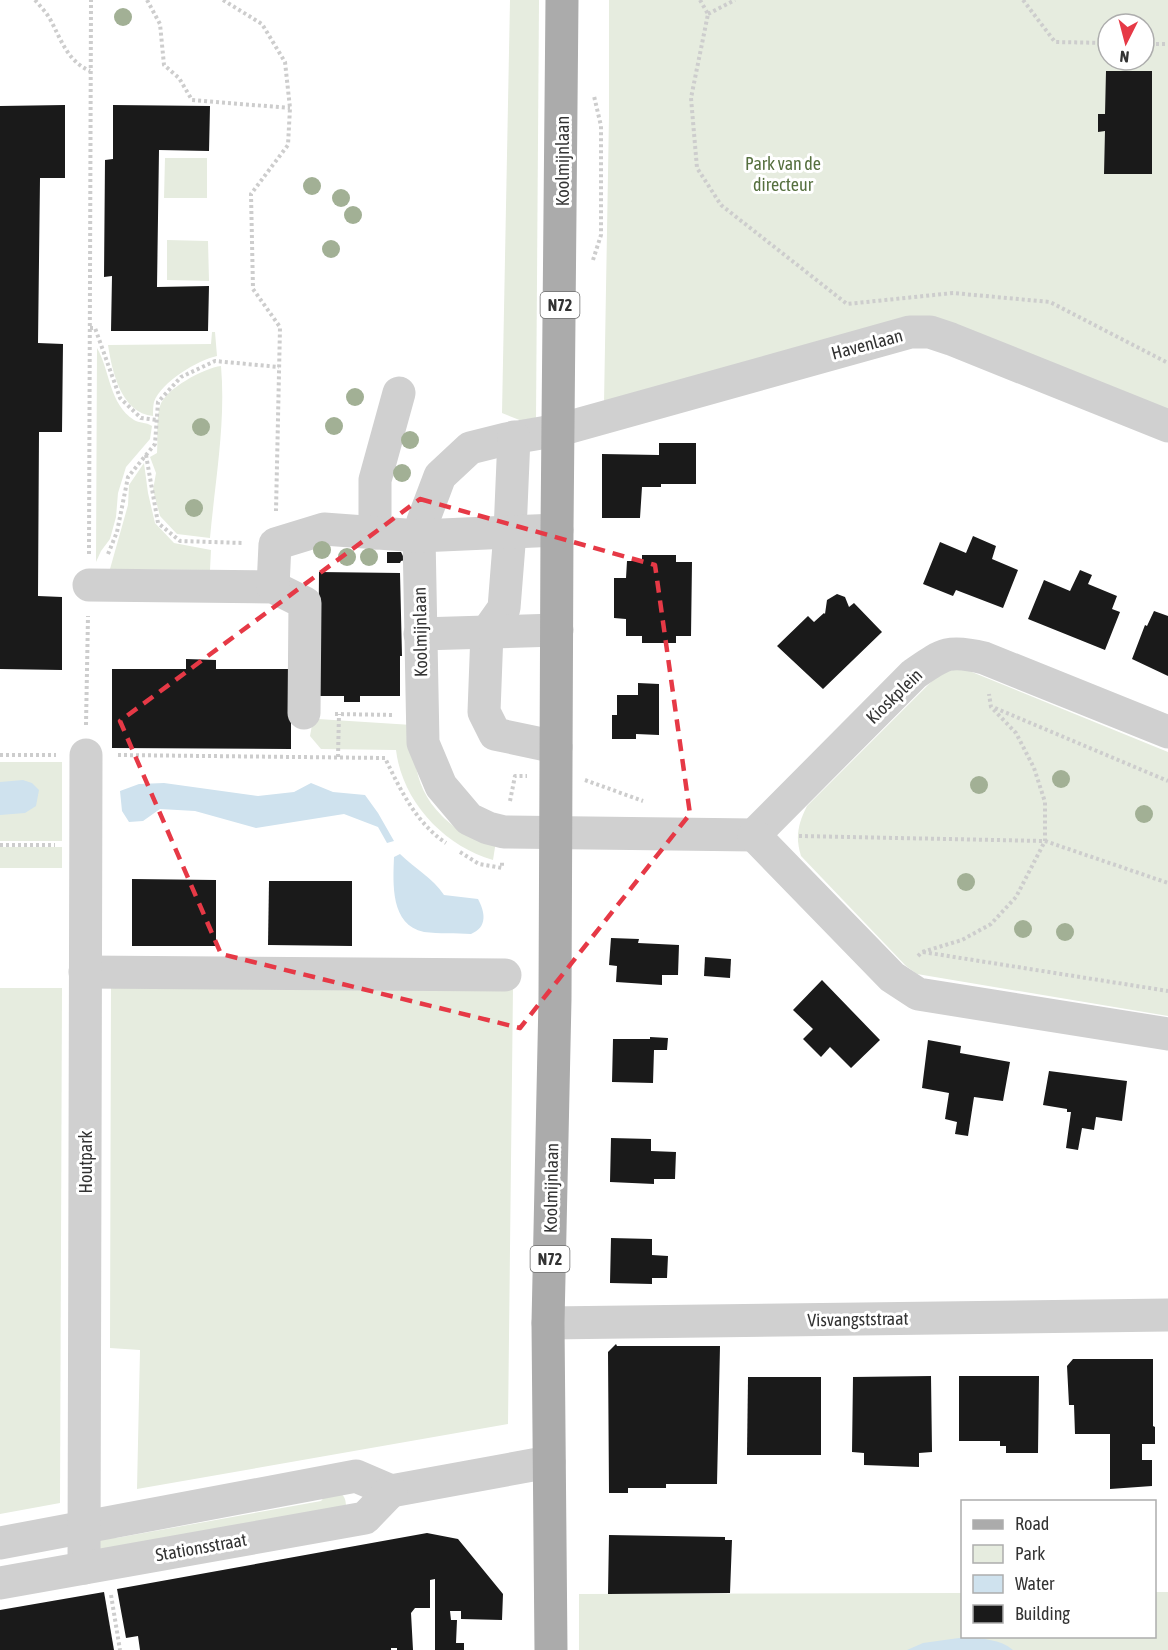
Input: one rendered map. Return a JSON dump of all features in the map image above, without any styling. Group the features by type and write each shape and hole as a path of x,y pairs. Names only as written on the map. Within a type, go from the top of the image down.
{"main road":[{"name":"Koolmijnlaan","path":"551,1650 548,1323 555,999 562,0"}],"street":[{"name":"Havenlaan","path":"559,430 910,332 930,332 951,339 1168,426"},
{"path":"375,533 375,480 399,393"},
{"name":"Koolmijnlaan","path":"556,834 504,832 488,828 469,819 441,786 423,743 419,536 440,476 470,448 514,437 559,430"},
{"path":"514,437 504,608 487,632 484,712 495,734 556,763"},
{"path":"273,587 275,544 324,529 419,536 557,530"},
{"path":"89,585 273,587 305,603 304,713"},
{"path":"420,634 557,630"},
{"name":"Kioskplein","path":"754,835 914,674 937,658 948,654 962,652 984,658 1168,732"},
{"name":"Houtpark","path":"86,755 85,1528 95,1567"},
{"path":"556,834 754,835 892,977 918,994 1168,1034"},
{"path":"86,972 505,975"},
{"name":"Visvangststraat","path":"548,1323 1168,1316"},
{"path":"0,1543 357,1476 391,1491 549,1462"},
{"name":"Stationsstraat","path":"0,1583 364,1518 391,1491"}],"path":[{"path":"35,0 49,16 60,42 78,66 90,71"},
{"path":"86,755 89,585 91,0"},
{"path":"147,0 160,24 164,65 179,78 192,100 290,108"},
{"path":"146,455 158,523 180,541 275,544 280,327 253,289 251,194 288,145 290,108 285,62 262,24 223,0"},
{"path":"700,0 708,14 691,98 697,168 721,205 808,275 847,304 953,292 1050,302 1168,363"},
{"path":"708,14 735,0"},
{"path":"1023,0 1055,42 1096,43"},
{"path":"592,263 601,235 601,126 594,94"},
{"path":"90,328 95,328 120,398 141,418 157,420"},
{"path":"89,585 104,563 117,532 128,477 155,444 158,402 181,377 215,362 279,367"},
{"path":"984,658 991,707 1016,733 1034,768 1045,802 1045,841 1016,897 991,924 962,940 922,952 1168,991"},
{"path":"991,707 1168,781"},
{"path":"304,713 421,716"},
{"path":"338,757 339,714"},
{"path":"0,755 305,756"},
{"path":"504,832 515,776 556,763 585,780 653,805"},
{"path":"822,836 1045,841 1168,883"},
{"path":"0,844 86,845"},
{"path":"95,1567 120,1650"}],"highlighted area":[{"path":"420,499 655,565 690,814 520,1028 221,954 120,721"}],"green space":[{"path":"510,0 539,0 536,420 522,421 502,413"},
{"name":"Park van de directeur","path":"609,0 1168,0 1168,412 966,331 604,404"},
{"path":"165,158 207,158 207,198 164,198"},
{"path":"167,240 208,241 209,281 167,280"},
{"path":"212,332 215,332 217,356 191,367 164,387 154,402 153,416 142,413 126,399 112,367 108,345 211,344"},
{"path":"97,348 120,405 134,420 152,426 150,439 126,467 118,493 116,517 110,539 96,562"},
{"path":"221,366 221,431 210,538 177,534 160,516 153,490 156,473 150,457 157,453 160,406 169,393 186,380"},
{"path":"144,463 155,523 174,543 211,550 210,570 110,569 128,505 129,485"},
{"path":"962,668 1168,752 1168,1016 917,974 906,966 801,856 798,831 807,806 940,673"},
{"path":"318,719 412,725 415,762 426,795 442,816 458,829 472,836 496,841 493,860 458,844 428,819 416,804 407,787 396,750 321,749 310,736 312,725"},
{"path":"0,762 62,762 62,841 0,841"},
{"path":"0,847 62,847 62,868 0,868"},
{"path":"111,981 513,987 508,1424 137,1489 140,1350 110,1348"},
{"path":"0,988 62,988 60,1503 0,1514"},
{"path":"330,1491 342,1494 346,1506 110,1556 95,1545 105,1530 116,1538 321,1501"},
{"path":"1156,1592 1168,1592 1168,1650 579,1650 579,1594 961,1593 961,1638 1156,1638"}],"water":[{"path":"23,780 32,783 39,790 36,806 25,813 0,815 0,782"},
{"path":"164,783 258,796 294,792 311,783 333,792 365,795 394,841 387,843 378,827 344,814 256,828 195,811 160,809 143,821 129,822 122,811 120,791 139,784"},
{"path":"400,854 435,884 444,895 478,899 484,919 480,927 471,934 430,933 413,928 405,921 396,902 393,879 394,857"},
{"path":"976,1638 997,1642 1013,1650 907,1650 923,1643"}],"building":[{"path":"1106,72 1152,72 1152,174 1104,174 1105,131 1098,132 1098,114 1105,114"},
{"path":"65,105 65,178 40,178 38,343 63,344 62,432 39,432 38,596 62,597 62,670 0,669 0,106"},
{"path":"113,105 210,106 209,151 159,150 157,287 209,286 208,331 111,331 112,276 104,277 105,160 113,159"},
{"path":"659,443 696,443 696,484 661,484 661,487 642,487 640,518 602,518 602,454 659,455"},
{"path":"973,536 996,546 992,559 1018,570 1003,608 956,590 953,596 923,584 940,542 966,553"},
{"path":"387,552 401,552 405,560 400,563 387,563"},
{"path":"642,555 676,555 676,562 692,562 691,636 676,636 676,643 642,643 642,636 626,636 626,619 614,618 614,578 626,578 627,561 642,561"},
{"path":"1080,570 1092,575 1088,584 1117,596 1112,609 1120,612 1105,650 1028,619 1044,580 1070,591"},
{"path":"319,572 400,573 402,656 400,656 400,696 360,696 360,702 344,702 344,696 318,696"},
{"path":"837,594 845,597 849,607 854,603 882,632 823,689 777,646 808,616 814,622 825,614 827,600"},
{"path":"1154,611 1168,616 1168,676 1132,659 1145,625 1147,626"},
{"path":"186,659 216,660 216,669 291,669 291,749 112,748 112,669 186,669"},
{"path":"638,683 659,684 659,735 636,734 636,739 612,739 612,715 617,715 617,695 638,695"},
{"path":"132,879 216,880 216,946 132,946"},
{"path":"269,881 352,881 352,946 268,945"},
{"path":"611,938 639,939 638,943 679,945 678,975 662,975 662,985 616,982 617,966 609,965"},
{"path":"705,957 731,959 730,978 704,976"},
{"path":"822,980 880,1040 851,1068 830,1047 821,1057 803,1039 813,1029 793,1010"},
{"path":"650,1037 668,1038 667,1050 654,1050 653,1083 612,1082 613,1039 650,1039"},
{"path":"928,1040 961,1046 960,1053 1010,1062 1003,1101 974,1097 968,1136 955,1134 957,1122 945,1119 949,1093 922,1088"},
{"path":"1049,1071 1127,1081 1122,1121 1096,1117 1094,1130 1082,1128 1078,1150 1066,1148 1071,1112 1067,1112 1067,1109 1043,1105"},
{"path":"611,1138 651,1139 651,1151 676,1152 675,1179 654,1179 654,1184 610,1182"},
{"path":"611,1238 652,1239 652,1255 668,1256 667,1278 652,1278 652,1284 610,1283"},
{"path":"616,1344 617,1346 720,1346 717,1484 666,1484 666,1488 628,1488 628,1493 609,1493 608,1352"},
{"path":"1073,1359 1153,1359 1155,1444 1142,1444 1142,1460 1152,1460 1152,1486 1110,1489 1110,1434 1075,1434 1074,1405 1069,1405 1067,1366"},
{"path":"931,1376 932,1452 919,1453 919,1467 864,1465 864,1453 852,1452 853,1377"},
{"path":"959,1376 1039,1376 1038,1453 1006,1453 1006,1446 1000,1446 1000,1441 959,1441"},
{"path":"748,1377 821,1377 821,1455 747,1455"},
{"path":"427,1533 458,1539 503,1594 502,1620 461,1619 461,1611 450,1611 451,1620 457,1620 456,1643 464,1643 464,1650 435,1650 435,1579 430,1580 430,1608 415,1608 411,1613 413,1650 391,1648 391,1650 140,1650 138,1636 126,1638 117,1589"},
{"path":"609,1535 725,1537 725,1540 732,1540 730,1593 608,1594"},
{"path":"104,1592 114,1650 0,1650 0,1610"}]}
